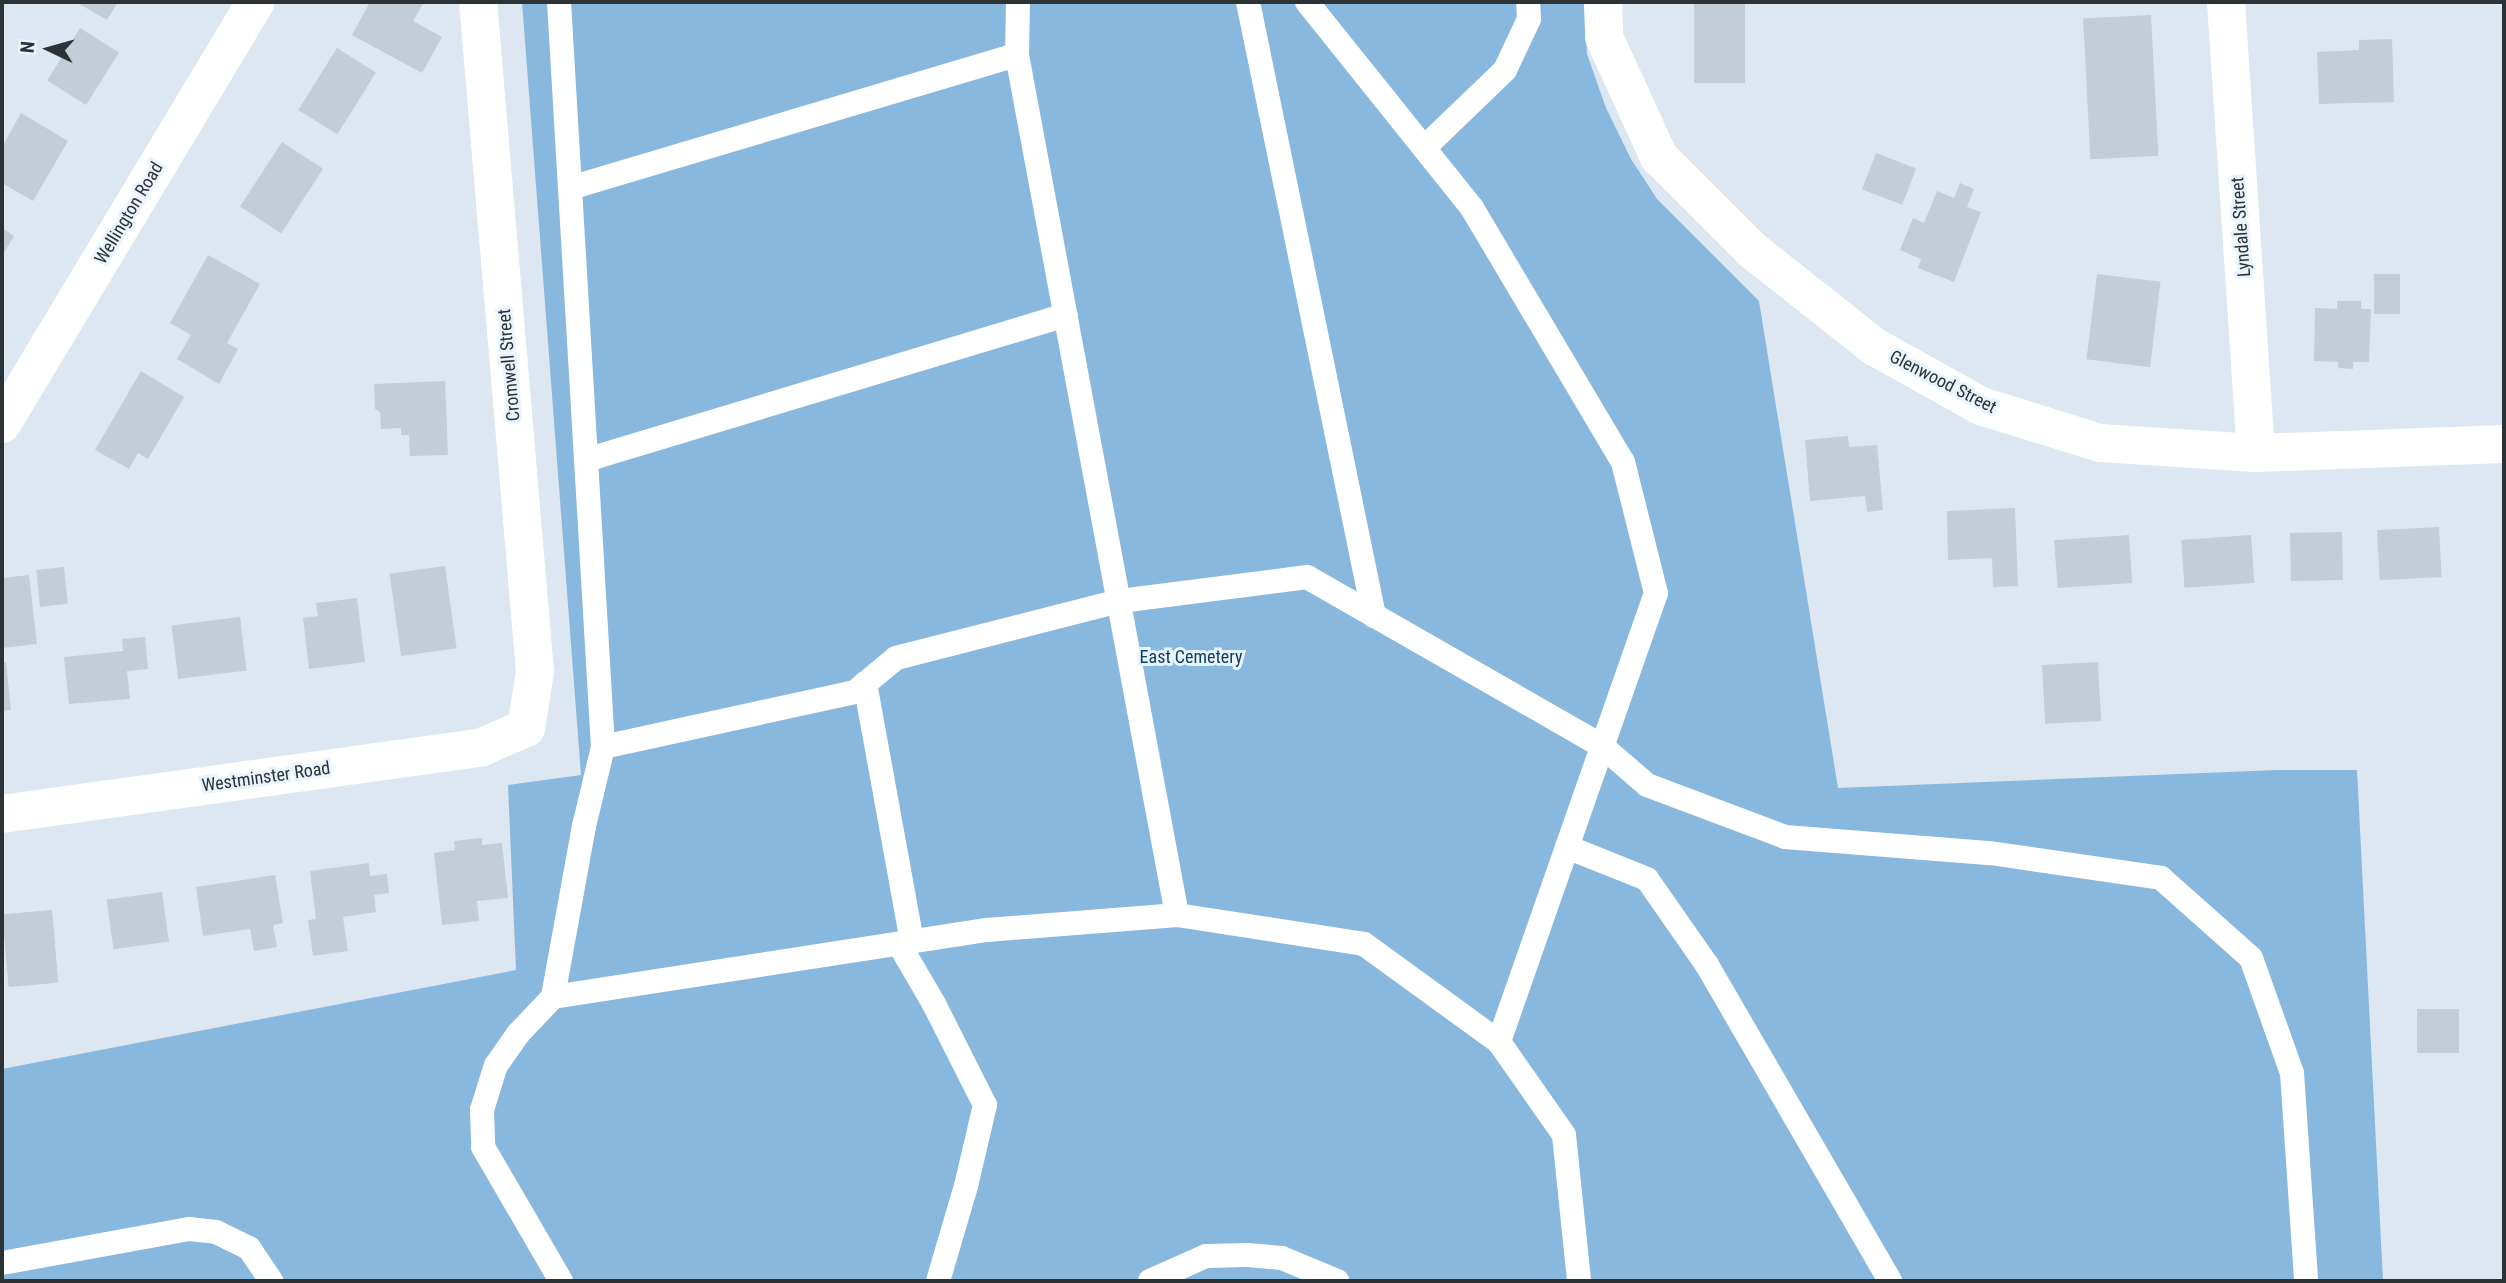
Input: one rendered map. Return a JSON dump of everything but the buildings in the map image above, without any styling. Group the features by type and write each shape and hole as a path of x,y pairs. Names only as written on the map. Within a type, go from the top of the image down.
{"street":[{"name":"Wellington Road","path":"2,424 256,2"},
{"name":"Cromwell Street","path":"478,2 535,672 526,728"},
{"name":"Glenwood Street","path":"1603,2 1604,37 1659,157 1752,250 1875,347 1982,406 2101,443 2256,453 2504,444"},
{"name":"Lyndale Street","path":"2226,2 2256,453"},
{"name":"Westminster Road","path":"2,814 482,747 526,728"}],"lane":[{"path":"559,2 603,747 583,826 553,997 518,1034 496,1065 482,1110 483,1147 561,1281"},
{"path":"1018,2 1017,55 1177,915"},
{"path":"1248,2 1374,616"},
{"path":"1307,2 1472,208 1623,462 1656,593 1499,1042"},
{"path":"1424,148 1505,70 1529,19 1528,2"},
{"path":"570,188 1017,55"},
{"path":"586,460 1066,316"},
{"path":"603,747 855,692 896,658 1120,601 1307,577 1602,746 1647,785 1785,837 1990,853 2161,878 2251,958 2292,1073 2306,1281"},
{"path":"865,683 905,943 985,1105 966,1186 938,1281"},
{"path":"1567,846 1647,879 1707,965 1889,1281"},
{"path":"553,997 987,930 1177,915 1364,944 1499,1042 1564,1135 1579,1281"},
{"path":"2,1263 189,1229 216,1232 249,1248 271,1281"},
{"path":"1150,1281 1206,1256 1248,1255 1282,1258 1337,1281"}],"green space":[{"name":"East Cemetery","path":"522,2 1584,2 1587,54 1606,108 1631,159 1657,199 1759,301 1838,788 2277,770 2357,770 2383,1281 2,1281 2,1069 516,970 508,785 581,775"}]}
